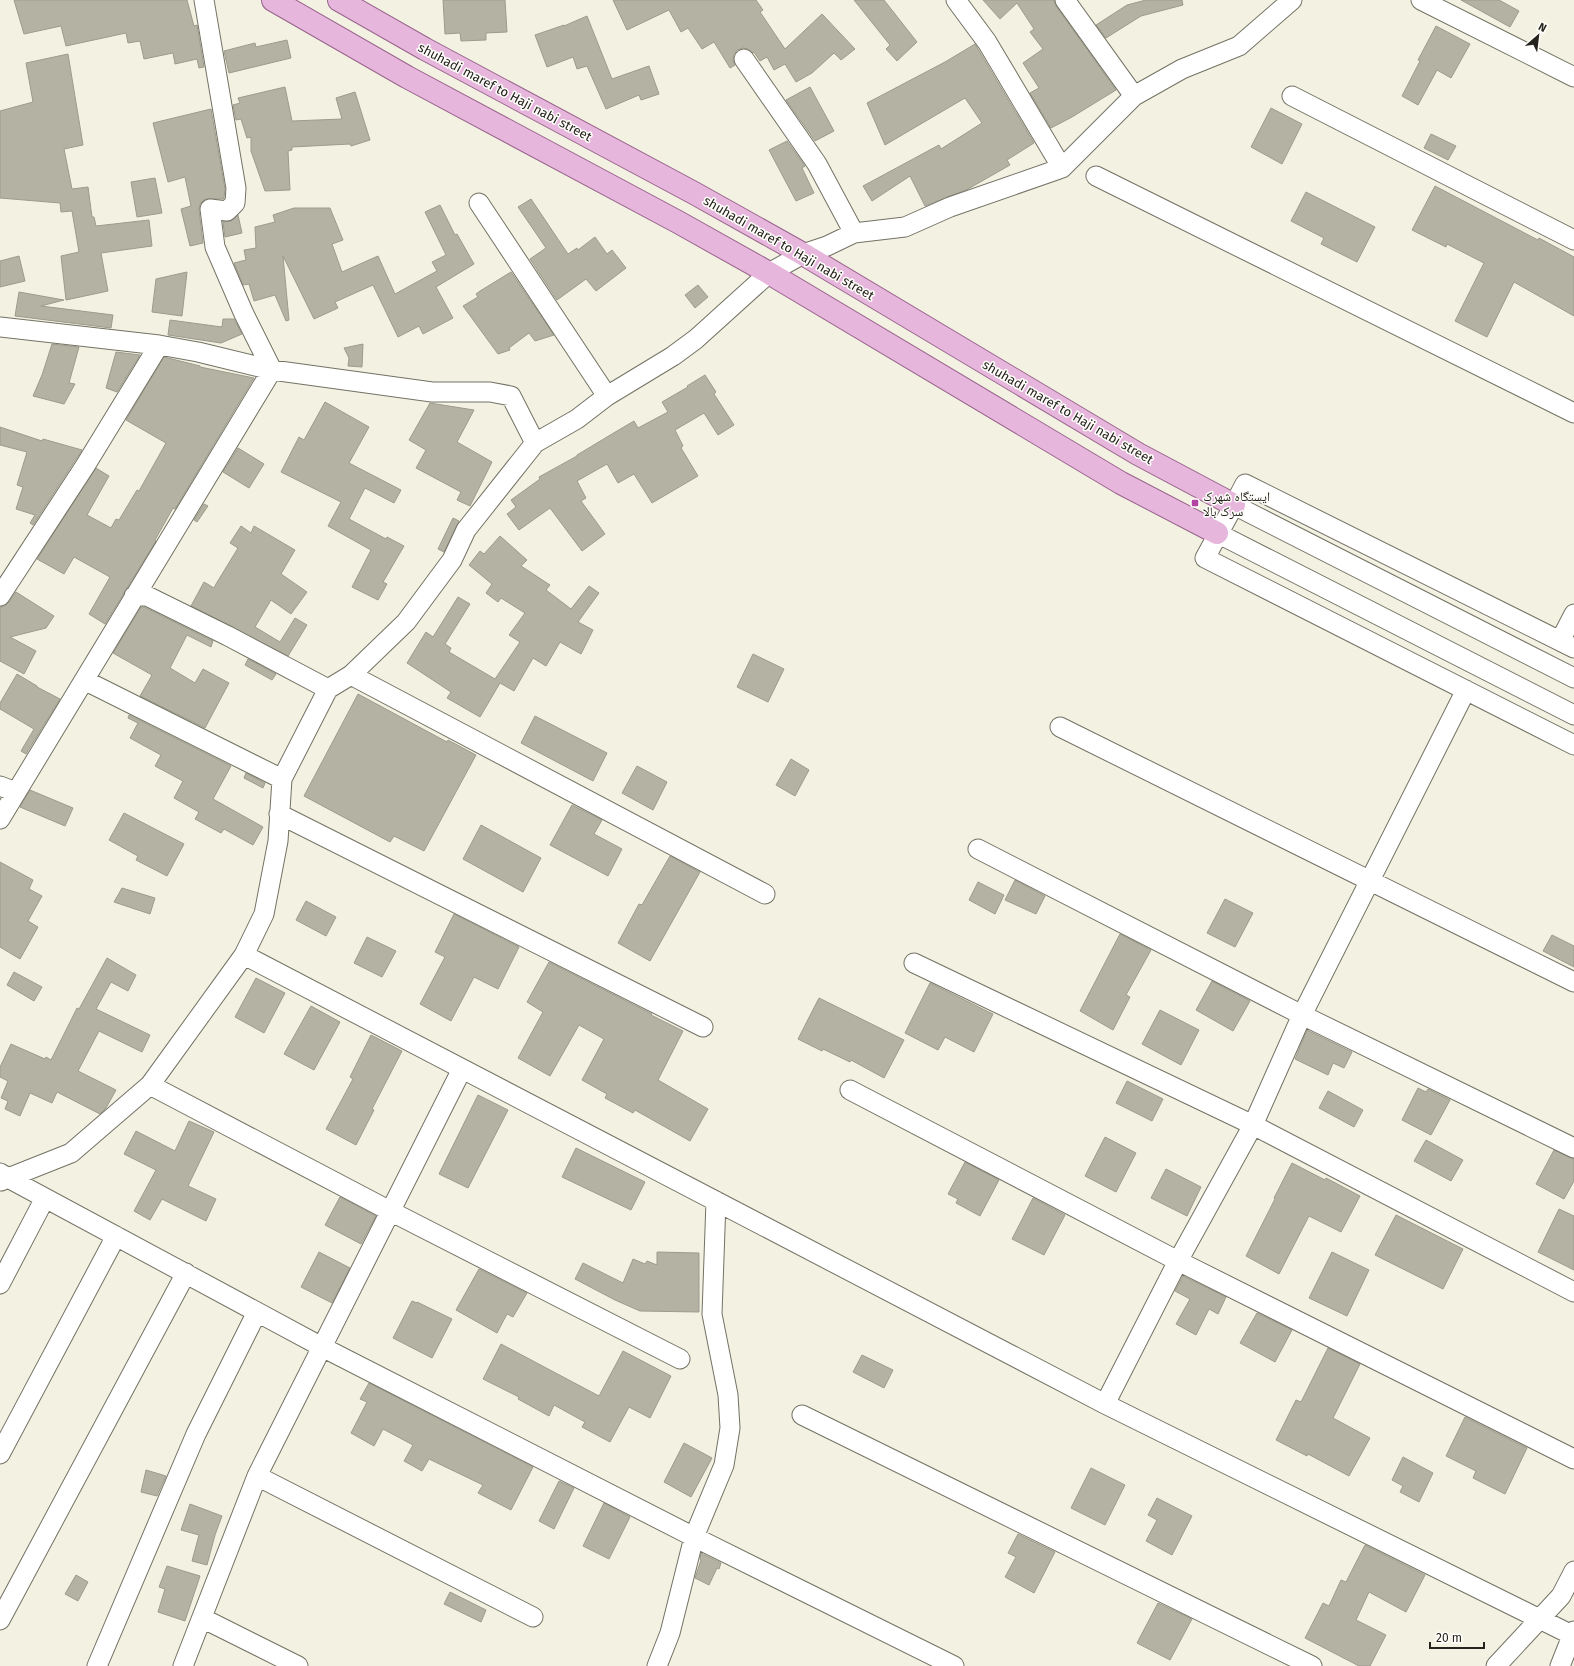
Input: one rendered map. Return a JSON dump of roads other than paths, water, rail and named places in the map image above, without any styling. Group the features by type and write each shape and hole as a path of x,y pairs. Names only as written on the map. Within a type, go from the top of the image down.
{"main road":[{"path":"273,0 407,77 678,222 769,274 1121,483 1217,533"},
{"name":"shuhadi maref to Haji nabi street","path":"339,0 425,49 694,193 803,254 1138,454 1234,505"}],"street":[{"path":"204,0 236,188 235,203 227,211 210,209 215,247 244,314 272,370"},
{"path":"956,0 987,42 1062,168"},
{"path":"1065,0 1134,96"},
{"path":"3,1177 71,1153 150,1085 244,955 264,914 278,841 282,780 328,689 350,674 406,622 452,560 466,530 535,443 577,418 607,396 638,379 696,339 769,274 803,254 827,246 854,233 905,227 950,207 1062,168 1134,96 1182,69 1239,46 1292,0"},
{"path":"1420,0 1574,77"},
{"path":"744,59 817,164 854,233"},
{"path":"1292,96 1574,240"},
{"path":"1096,176 1574,413"},
{"path":"478,203 607,396"},
{"path":"0,327 159,345 198,352 272,370 432,392 490,392 511,396 535,443"},
{"path":"0,596 85,466 159,345"},
{"path":"0,819 8,789 84,680 272,370"},
{"path":"1574,614 1567,644 1245,484 1217,533 1205,558 1574,745"},
{"path":"1234,505 1574,678"},
{"path":"1217,533 1574,715"},
{"path":"134,596 147,596 228,636 328,689"},
{"path":"350,674 765,894"},
{"path":"84,680 282,780"},
{"path":"1105,1404 1178,1261 1253,1125 1302,1015 1466,690"},
{"path":"1060,727 1574,982"},
{"path":"279,814 703,1027"},
{"path":"978,849 1302,1015 1574,1148"},
{"path":"244,955 1105,1404 1539,1619 1573,1634 1560,1666"},
{"path":"914,963 1253,1125 1574,1292"},
{"path":"183,1666 257,1476 462,1068"},
{"path":"150,1085 390,1211 680,1359"},
{"path":"850,1090 1178,1261 1574,1459"},
{"path":"3,1177 45,1198 322,1347 694,1537 954,1666"},
{"path":"0,1284 45,1198"},
{"path":"657,1666 670,1633 694,1537 724,1465 730,1428 728,1394 712,1314 716,1201"},
{"path":"0,1454 116,1236"},
{"path":"0,1620 186,1274"},
{"path":"97,1666 196,1434 258,1312"},
{"path":"802,1415 1312,1666"},
{"path":"257,1476 533,1617"},
{"path":"1496,1666 1561,1596 1574,1571"},
{"path":"202,1618 298,1666"}],"place":[{"name":"ایستگاه شهرک سرک بالا","path":"1195,503"}]}
